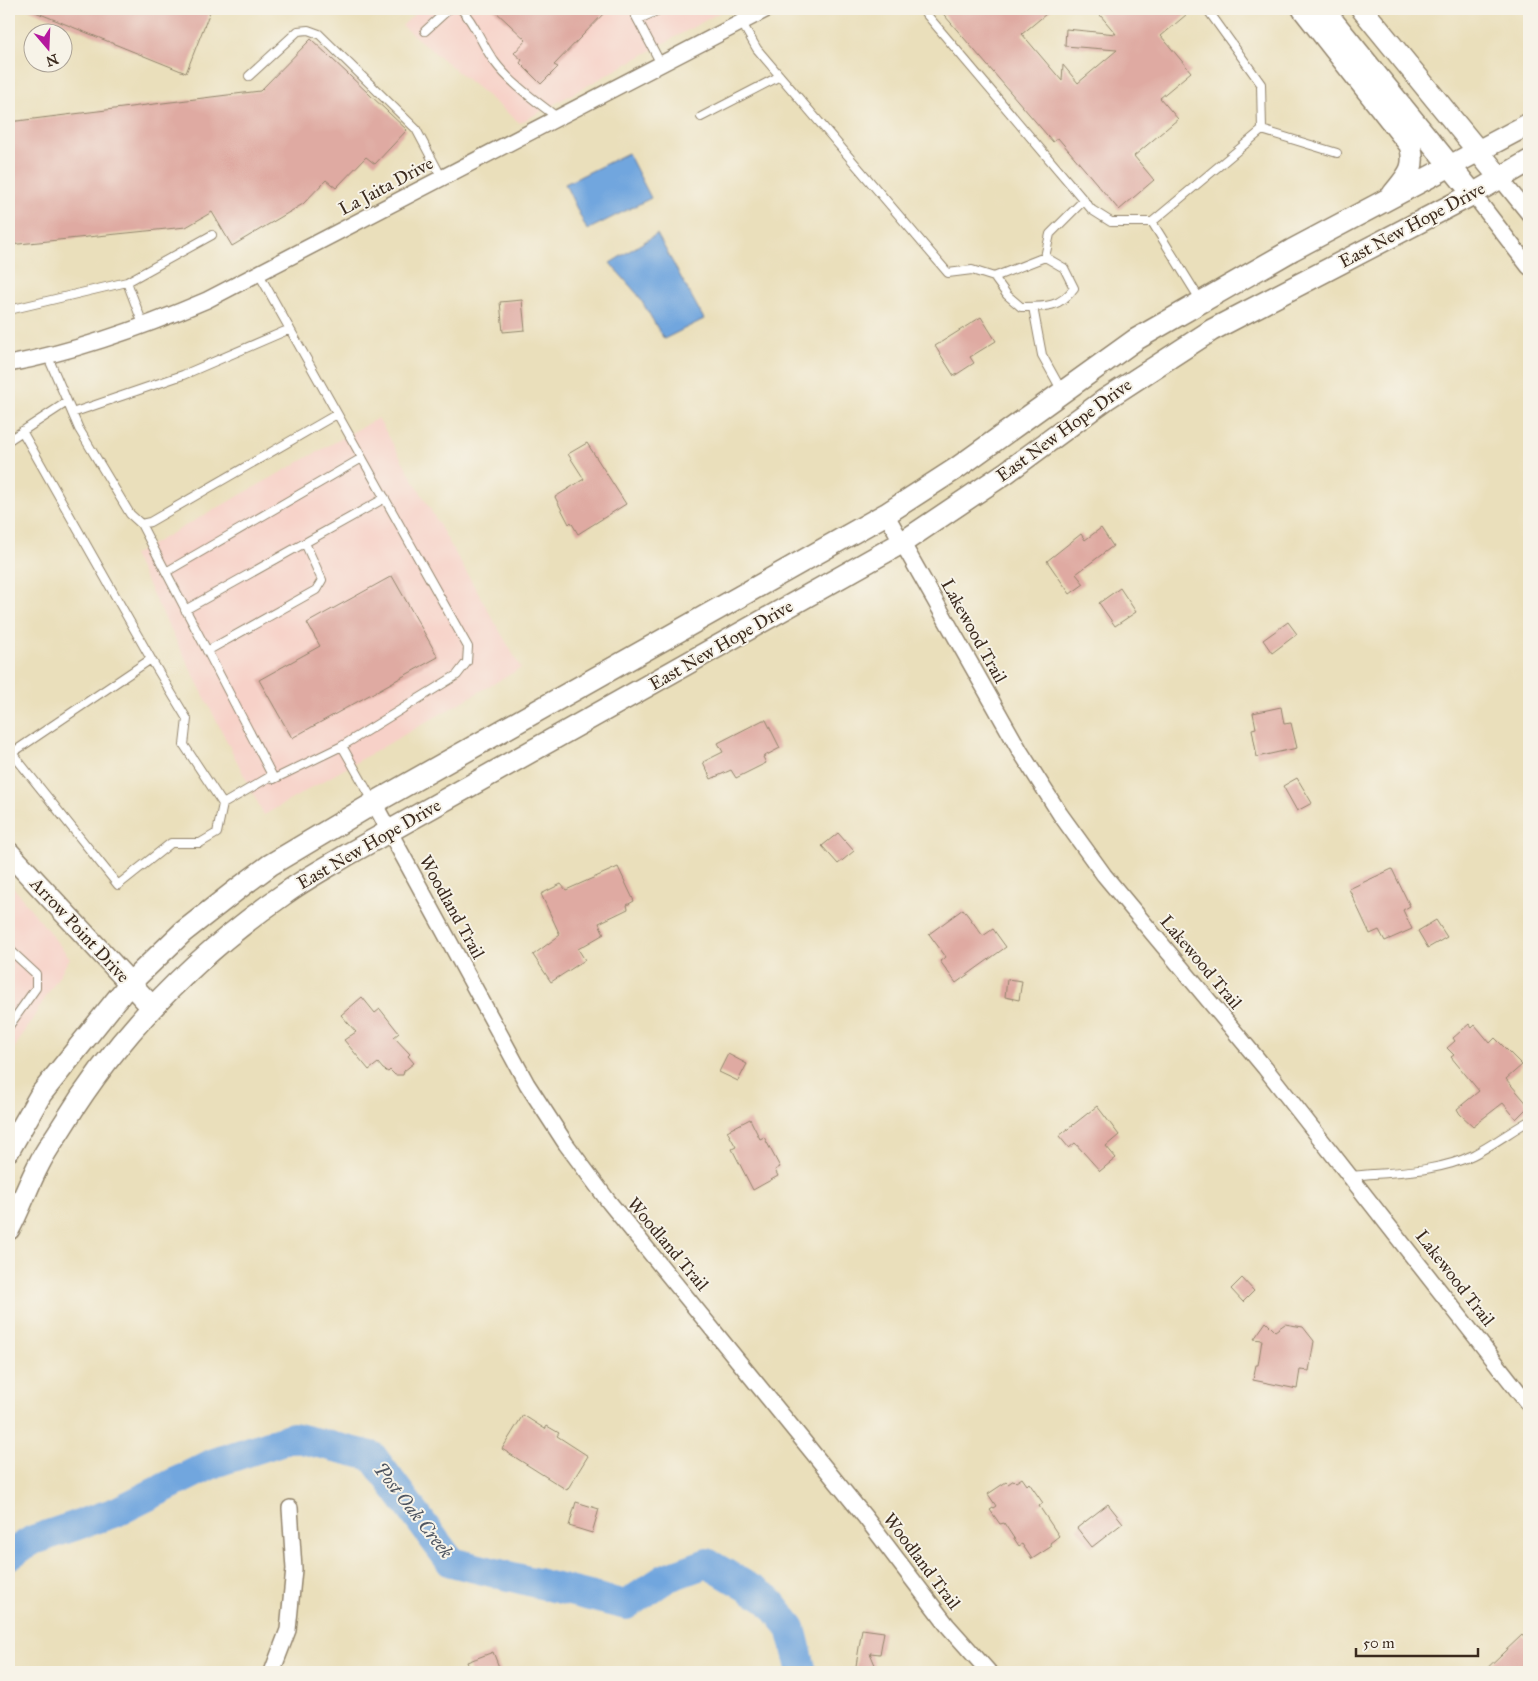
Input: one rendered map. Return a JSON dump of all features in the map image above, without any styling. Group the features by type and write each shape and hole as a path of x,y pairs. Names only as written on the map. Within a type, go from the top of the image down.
{"street":[{"name":"La Jaita Drive","path":"9,364 48,357 144,327 207,300 767,9"},
{"path":"1303,9 1410,144 1414,159 1411,171 1390,198"},
{"path":"1323,9 1473,194 1529,267"},
{"path":"1362,9 1529,214"},
{"name":"East New Hope Drive","path":"9,1150 41,1094 130,983 183,932 270,865 374,803 886,514 957,468 1135,340 1202,301 1529,124"},
{"name":"East New Hope Drive","path":"9,1229 39,1163 85,1089 152,1007 229,937 284,894 389,832 902,542 993,482 1106,399 1212,330 1473,194 1529,161"},
{"name":"Lakewood Trail","path":"886,514 1020,751 1060,814 1104,875 1351,1176 1529,1405"},
{"name":"Woodland Trail","path":"374,803 527,1084 566,1144 608,1202 866,1517 947,1625 989,1672"},
{"name":"Arrow Point Drive","path":"9,853 152,1007"},
{"path":"272,1672 288,1630 289,1622 294,1569 290,1508"}],"lane":[{"path":"425,31 449,9"},
{"path":"460,9 472,21 494,61 533,99 558,118"},
{"path":"632,9 640,20 661,64"},
{"path":"640,20 661,9"},
{"path":"922,9 1092,210 1111,222 1152,222 1262,130"},
{"path":"1207,9 1261,84 1262,130"},
{"path":"742,23 757,49 948,273 972,270 994,277 1007,295 1022,307 1044,308 1066,300 1074,288 1064,268 1044,257"},
{"path":"249,76 298,31 308,30 319,34 416,129 442,178"},
{"path":"701,117 780,76"},
{"path":"1262,130 1337,153"},
{"path":"1044,257 1050,234 1084,200"},
{"path":"1152,222 1202,301"},
{"path":"9,310 127,282 212,235"},
{"path":"994,277 1044,257"},
{"path":"48,357 72,413 130,514 141,524 274,779 342,746 457,675 467,662 468,647 259,274"},
{"path":"127,282 144,327"},
{"path":"1033,307 1042,355 1062,391"},
{"path":"72,413 183,375 290,329"},
{"path":"9,440 67,402"},
{"path":"141,524 150,522 337,414"},
{"path":"22,431 187,719 184,745 223,804 217,833 200,843 171,843 118,885 10,752 151,659"},
{"path":"166,572 362,458"},
{"path":"186,610 385,498"},
{"path":"207,651 316,590 322,580 305,542"},
{"path":"342,746 374,803"},
{"path":"223,804 271,776"},
{"path":"9,949 36,974 36,988 9,1026"},
{"path":"1351,1176 1424,1168 1460,1160 1474,1154 1529,1121"}],"shaded area":[{"path":"420,9 726,9 520,123 402,26"},
{"path":"378,418 521,668 264,815 133,555"},
{"path":"9,882 70,958 9,1057"}],"water":[{"path":"628,153 651,198 587,230 565,184"},
{"path":"657,234 704,319 664,339 638,295 610,263"}],"building":[{"path":"28,9 211,9 186,73 72,27 72,22 60,22"},
{"path":"493,9 608,9 554,65 558,67 541,84 520,63 522,60 514,53 526,40"},
{"path":"939,9 1052,9 1022,34 1062,81 1063,65 1078,83 1117,50 1065,46 1066,29 1116,34 1095,9 1193,9 1161,36 1191,72 1160,98 1178,119 1134,156 1154,180 1119,210 1058,138 1053,142"},
{"path":"311,39 407,130 375,164 366,157 336,188 326,180 303,204 232,246 212,212 186,227 9,245 9,122 260,91"},
{"path":"522,300 525,330 503,332 500,302"},
{"path":"981,317 996,341 970,357 974,363 954,376 935,346"},
{"path":"587,443 626,504 578,534 571,522 569,524 555,497 584,479 568,454"},
{"path":"1101,528 1113,546 1076,574 1084,584 1070,594 1047,561 1081,534 1085,540"},
{"path":"392,576 438,657 292,738 259,680 320,646 307,623"},
{"path":"1120,588 1136,612 1115,626 1099,603"},
{"path":"1288,622 1297,634 1272,653 1263,640"},
{"path":"1281,707 1284,724 1291,723 1297,748 1257,757 1252,729 1256,728 1253,713"},
{"path":"766,720 780,748 763,757 766,763 736,778 731,770 711,779 703,762 723,752 718,743"},
{"path":"1297,778 1312,803 1297,811 1283,786"},
{"path":"838,833 854,851 838,864 822,846"},
{"path":"618,867 634,901 627,905 628,909 599,923 604,934 578,949 585,960 551,982 533,955 560,935 541,894 561,884 566,890"},
{"path":"1392,869 1410,906 1403,910 1412,929 1385,941 1379,930 1370,934 1349,889"},
{"path":"963,909 983,936 993,929 1006,947 956,983 940,961 946,957 929,934"},
{"path":"1436,920 1447,937 1428,948 1418,931"},
{"path":"1007,979 1022,981 1019,1000 1005,997"},
{"path":"362,997 375,1013 380,1009 399,1033 394,1037 410,1054 408,1056 414,1063 404,1071 403,1075 395,1075 390,1070 388,1072 378,1063 369,1070 344,1040 356,1032 341,1015"},
{"path":"1469,1024 1472,1028 1475,1025 1490,1043 1495,1038 1522,1065 1506,1079 1529,1106 1516,1119 1503,1103 1473,1126 1457,1109 1479,1091 1451,1057 1454,1055 1447,1048 1455,1041 1453,1038"},
{"path":"728,1054 747,1064 738,1081 719,1072"},
{"path":"1097,1106 1119,1135 1106,1146 1116,1158 1100,1171 1075,1143 1069,1148 1059,1136"},
{"path":"750,1119 760,1139 764,1137 780,1167 775,1170 778,1176 753,1190 732,1149 736,1147 727,1131"},
{"path":"1242,1278 1254,1291 1243,1302 1231,1289"},
{"path":"1266,1322 1275,1331 1285,1324 1303,1327 1314,1341 1309,1371 1300,1370 1297,1389 1253,1380 1256,1365 1258,1365 1262,1340 1254,1339"},
{"path":"523,1415 545,1429 547,1426 559,1433 557,1436 588,1456 567,1490 502,1449"},
{"path":"1022,1478 1027,1485 1029,1483 1043,1503 1039,1506 1059,1536 1050,1543 1052,1546 1032,1559 1022,1544 1019,1546 1004,1523 1000,1524 990,1510 996,1506 988,1494 1006,1482 1008,1484 1014,1480 1016,1482"},
{"path":"576,1502 599,1509 592,1533 569,1526"},
{"path":"1108,1504 1123,1523 1092,1547 1077,1528"},
{"path":"862,1629 884,1632 880,1654 870,1653 878,1672 855,1672"},
{"path":"1522,1635 1529,1643 1529,1672 1483,1672"},
{"path":"493,1652 501,1672 471,1672 467,1662"}],"waterway":[{"name":"Post Oak Creek","path":"9,1555 33,1540 116,1512 214,1463 293,1437 372,1456 451,1562 626,1605 666,1578 707,1563 768,1599 791,1628 802,1672"}]}
